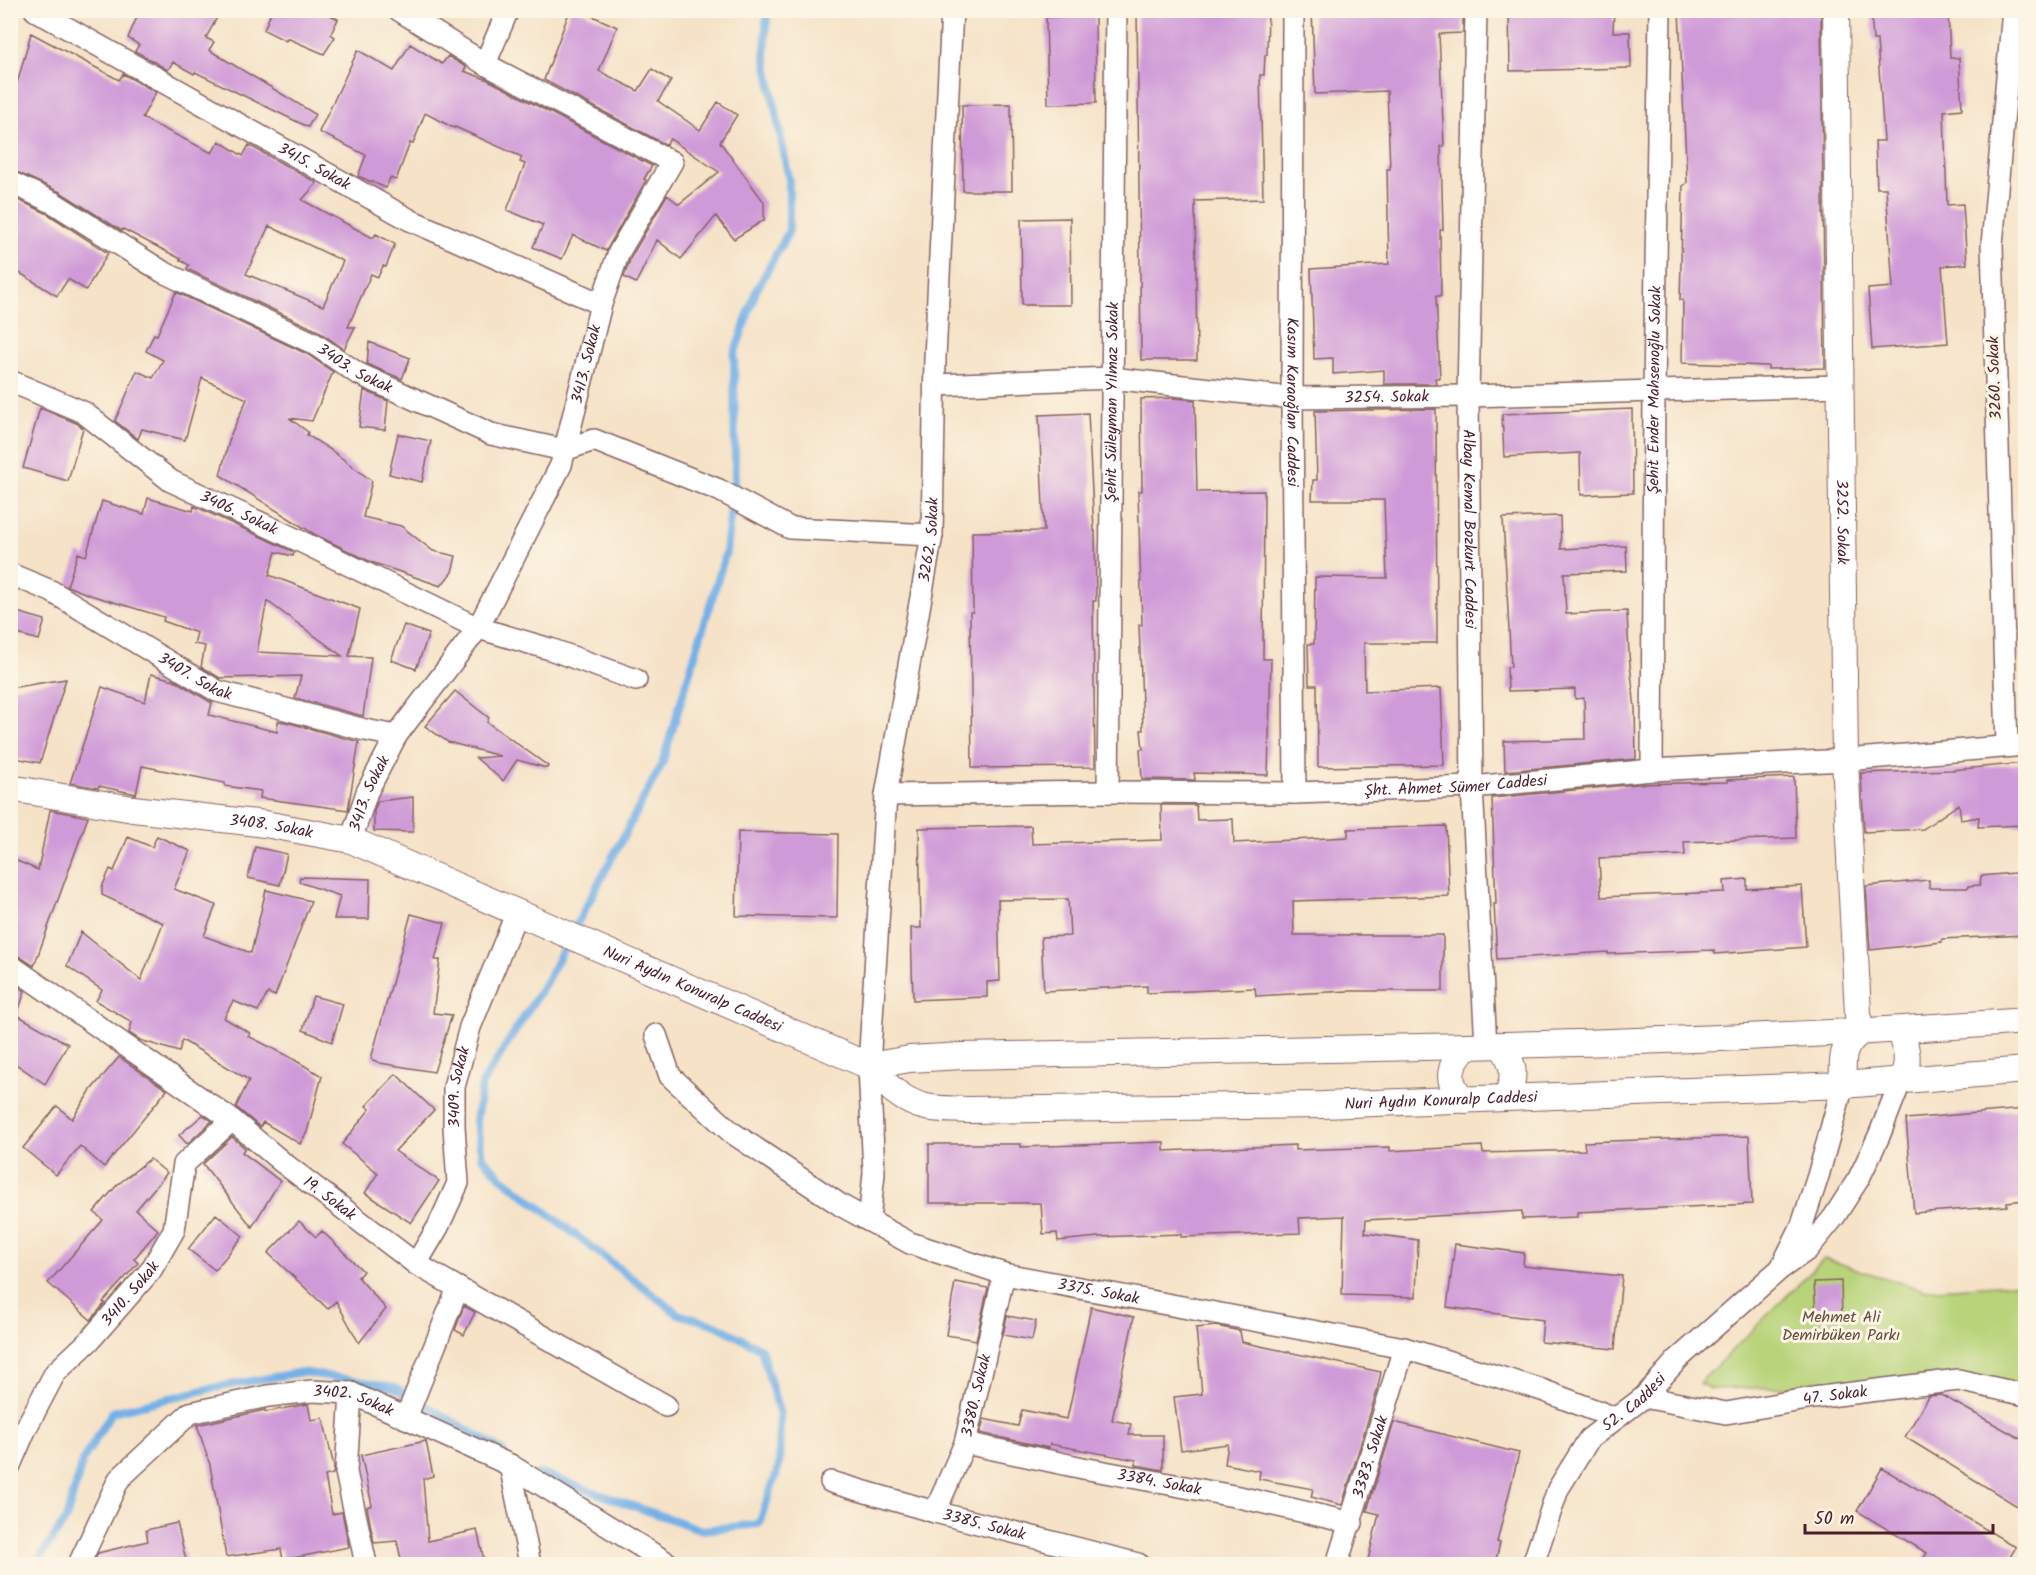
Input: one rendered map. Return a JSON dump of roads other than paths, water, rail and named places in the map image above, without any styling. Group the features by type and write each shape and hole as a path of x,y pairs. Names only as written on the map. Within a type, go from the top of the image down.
{"street":[{"name":"3415. Sokak","path":"35,10 410,220 601,304"},
{"name":"3413. Sokak","path":"351,840 367,792 396,736 478,628 561,465 601,304 619,252 672,162 485,64 399,10"},
{"path":"485,64 508,10"},
{"name":"3262. Sokak","path":"869,1221 874,1173 869,1066 886,795 932,535 934,385 952,10"},
{"name":"Şehit Süleyman Yılmaz Sokak","path":"1108,792 1116,10"},
{"name":"Kasım Karaoğlan Caddesi","path":"1293,10 1292,398 1295,793"},
{"name":"Albay Kemal Bozkurt Caddesi","path":"1476,10 1468,396 1472,787 1484,1046"},
{"name":"Şehit Ender Mahsenoğlu Sokak","path":"1652,770 1654,390 1660,10"},
{"name":"3252. Sokak","path":"1836,10 1845,760 1859,1033"},
{"name":"3260. Sokak","path":"2013,10 1992,245 2016,745"},
{"name":"3403. Sokak","path":"10,182 54,202 163,272 314,343 357,372 491,434 564,450"},
{"name":"3254. Sokak","path":"934,385 1111,378 1292,398 1468,396 1841,386"},
{"name":"3406. Sokak","path":"10,381 83,412 171,482 478,628 550,649 636,680"},
{"path":"564,450 594,440 719,490 790,528 932,535"},
{"name":"3407. Sokak","path":"10,574 51,591 217,691 396,736"},
{"name":"Şht. Ahmet Sümer Caddesi","path":"886,795 1108,792 1295,793 1472,787 1652,770 1845,760 2016,745"},
{"name":"3408. Sokak","path":"10,788 133,809 265,824 351,840 517,912"},
{"name":"Nuri Aydın Konuralp Caddesi","path":"517,912 629,963 869,1066 885,1084 909,1101 926,1107 968,1110 1323,1105 1843,1085 2025,1070"},
{"name":"3409. Sokak","path":"416,1264 438,1227 458,1183 454,1087 470,1027 517,912"},
{"name":"19. Sokak","path":"10,965 232,1120 282,1162 416,1264 666,1406"},
{"path":"869,1066 910,1059 962,1056 1484,1046 1859,1033 2025,1021"},
{"path":"1901,1030 1906,1050 1907,1069 1901,1080"},
{"path":"1843,1085 1843,1052 1851,1039 1859,1033"},
{"name":"3375. Sokak","path":"656,1035 670,1076 731,1132 842,1206 910,1243 1004,1274 1404,1348 1542,1390 1615,1418"},
{"path":"1466,1100 1457,1093 1452,1085 1451,1069 1457,1056 1484,1046 1510,1058 1512,1081 1506,1098"},
{"name":"52. Caddesi","path":"1533,1564 1557,1489 1589,1439 1644,1397 1677,1360 1780,1269 1807,1250 1859,1178 1878,1139 1901,1080"},
{"name":"52. Caddesi","path":"1780,1269 1802,1225 1843,1085"},
{"name":"3410. Sokak","path":"10,1465 26,1428 55,1373 89,1341 151,1270 174,1230 184,1164 232,1120"},
{"name":"3380. Sokak","path":"935,1512 965,1443 1004,1274"},
{"path":"409,1411 458,1288"},
{"name":"3383. Sokak","path":"1337,1564 1352,1523 1404,1348"},
{"name":"47. Sokak","path":"1644,1397 1726,1413 1813,1398 1958,1380 2025,1395"},
{"name":"3402. Sokak","path":"79,1564 119,1479 190,1413 268,1395 312,1391 351,1394 409,1411 510,1465 669,1564"},
{"path":"351,1394 346,1472 366,1564"},
{"name":"3384. Sokak","path":"965,1443 1239,1497 1352,1523"},
{"path":"510,1465 530,1564"},
{"name":"3385. Sokak","path":"831,1482 935,1512 1138,1564"}],"waterway":[{"path":"539,1473 702,1530 759,1524 779,1466 780,1415 761,1349 716,1325 678,1314 502,1178 482,1157 476,1121 482,1084 546,982 662,764 726,552 735,474 734,355 756,291 789,231 789,180 765,54 767,10"},
{"path":"36,1564 66,1519 83,1460 112,1412 208,1389 302,1372 394,1387 503,1451"}],"park label":[{"name":"Mehmet Ali Demirbüken Parkı","path":"1841,1326"}]}
